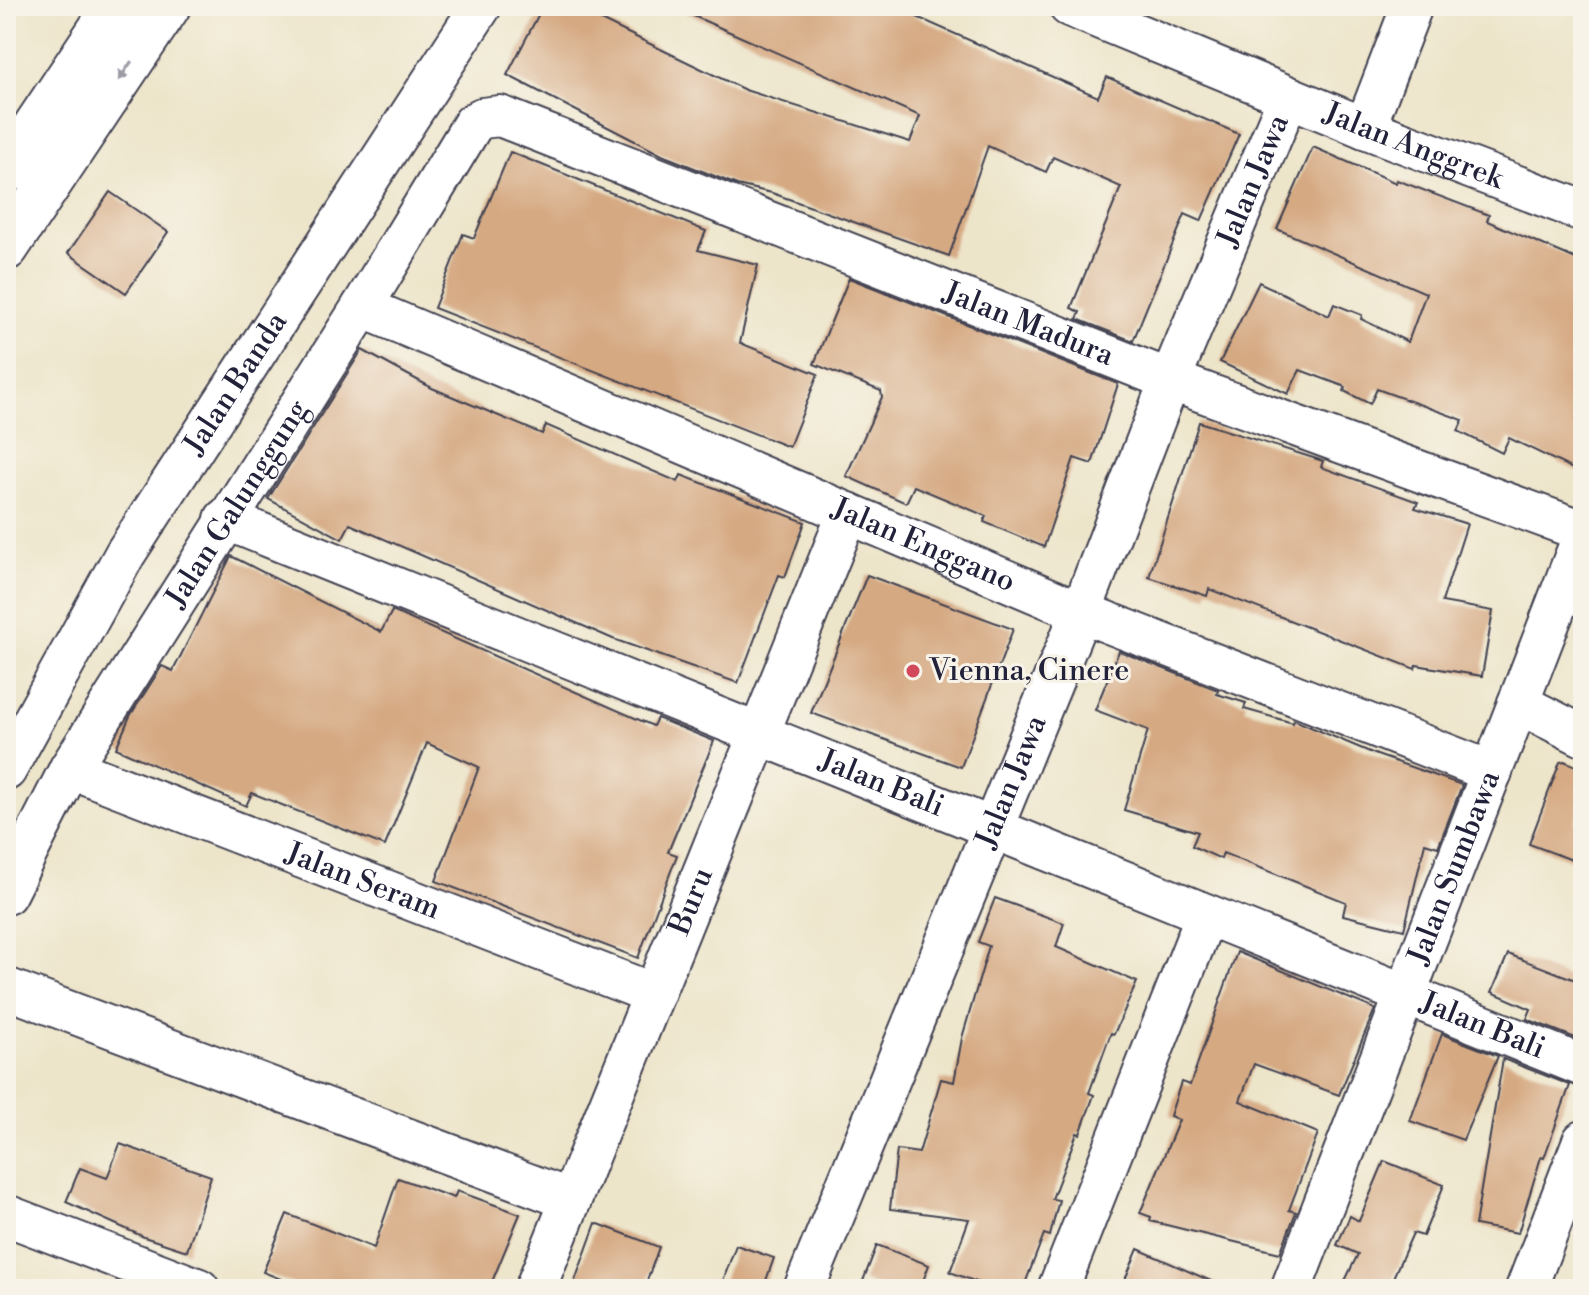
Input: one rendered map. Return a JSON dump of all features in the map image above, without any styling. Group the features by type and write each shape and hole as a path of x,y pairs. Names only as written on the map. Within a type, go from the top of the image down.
{"main road":[{"path":"6,171 116,6"},
{"path":"6,248 168,6"}],"street":[{"name":"Jalan Banda","path":"6,770 125,554 481,6"},
{"name":"Jalan Anggrek","path":"1069,6 1288,98 1583,211"},
{"path":"1365,128 1412,6"},
{"name":"Jalan Jawa","path":"804,1289 1081,612 1170,380 1288,98"},
{"name":"Jalan Madura","path":"476,120 500,116 1170,380 1583,533"},
{"name":"Jalan Galunggung","path":"6,894 70,768 362,307 476,120"},
{"name":"Jalan Enggano","path":"362,307 1081,612 1492,772"},
{"name":"Buru","path":"535,1289 848,513"},
{"name":"Jalan Bali","path":"225,519 1583,1066"},
{"name":"Jalan Sumbawa","path":"1291,1289 1583,533"},
{"path":"1518,703 1583,736"},
{"name":"Jalan Seram","path":"70,768 654,994"},
{"path":"1058,1289 1206,915"},
{"path":"6,988 571,1200"},
{"path":"1526,1289 1583,1141"},
{"path":"6,1215 199,1289"}],"building":[{"path":"543,6 572,6 745,90 910,142 920,116 671,6 892,6 1098,97 1107,77 1239,134 1201,221 1185,214 1133,341 1077,319 1080,312 1071,308 1121,187 1053,157 1046,172 988,146 949,256 772,193 737,185 662,155 507,75"},
{"path":"1313,147 1396,183 1397,180 1489,215 1487,221 1583,262 1583,474 1509,438 1502,453 1458,431 1463,420 1377,389 1370,404 1344,391 1346,387 1300,370 1288,394 1220,362 1259,282 1329,316 1334,304 1362,315 1361,319 1408,342 1426,293 1277,229"},
{"path":"510,152 706,231 698,250 758,265 740,343 818,374 789,447 434,308 463,234 474,238"},
{"path":"110,192 168,232 126,293 68,253"},
{"path":"849,278 1118,384 1092,464 1074,458 1044,547 984,522 986,516 914,486 906,503 846,476 882,397 881,391 814,364"},
{"path":"362,350 432,388 542,434 546,425 678,482 681,475 805,522 785,577 779,575 738,683 613,639 350,524 342,539 268,499"},
{"path":"1199,422 1323,461 1321,467 1418,502 1415,508 1467,524 1442,602 1493,611 1482,676 1416,665 1415,669 1209,589 1207,596 1149,577"},
{"path":"231,556 381,632 392,611 653,726 657,718 714,741 668,852 677,855 638,958 436,881 479,767 427,743 385,846 252,793 246,806 116,748 130,716 162,666 173,671"},
{"name":"Vienna, Cinere","path":"867,575 1013,629 961,767 811,713"},
{"path":"1119,651 1218,690 1217,694 1246,703 1244,709 1293,723 1294,720 1377,755 1462,785 1438,847 1425,843 1404,930 1343,915 1346,902 1223,853 1221,859 1192,846 1198,832 1124,810 1148,730 1095,710"},
{"path":"1560,762 1583,769 1583,802 1575,822 1583,825 1583,864 1529,844"},
{"path":"995,898 1064,923 1056,947 1137,982 1114,1034 1111,1033 1089,1093 1094,1095 1052,1199 1059,1200 1050,1236 1044,1234 1023,1289 995,1289 950,1272 969,1219 890,1209 897,1150 919,1153 941,1079 954,1082 962,1038 989,946 978,942"},
{"path":"1237,952 1375,1009 1339,1095 1254,1064 1240,1101 1318,1133 1289,1210 1296,1212 1280,1253 1150,1221 1151,1217 1140,1213 1179,1120 1170,1116 1181,1082 1190,1085"},
{"path":"1508,954 1583,983 1583,1041 1527,1019 1531,1009 1492,992"},
{"path":"1442,1034 1498,1056 1463,1140 1410,1121"},
{"path":"1503,1059 1570,1085 1544,1158 1541,1157 1518,1233 1475,1225"},
{"path":"120,1144 211,1176 187,1251 144,1237 66,1202 80,1168 107,1178"},
{"path":"1384,1161 1444,1185 1423,1236 1413,1233 1388,1289 1341,1289 1358,1254 1337,1245 1350,1216 1359,1221"},
{"path":"398,1178 454,1198 457,1191 520,1214 489,1289 306,1289 263,1272 287,1214 374,1248"},
{"path":"596,1223 659,1247 644,1289 572,1289"},
{"path":"736,1245 774,1258 763,1289 720,1289"},
{"path":"877,1245 929,1265 920,1289 885,1289 863,1281"},
{"path":"1138,1249 1229,1289 1121,1289"}],"place":[{"name":"Vienna, Cinere","path":"913,671"}]}
